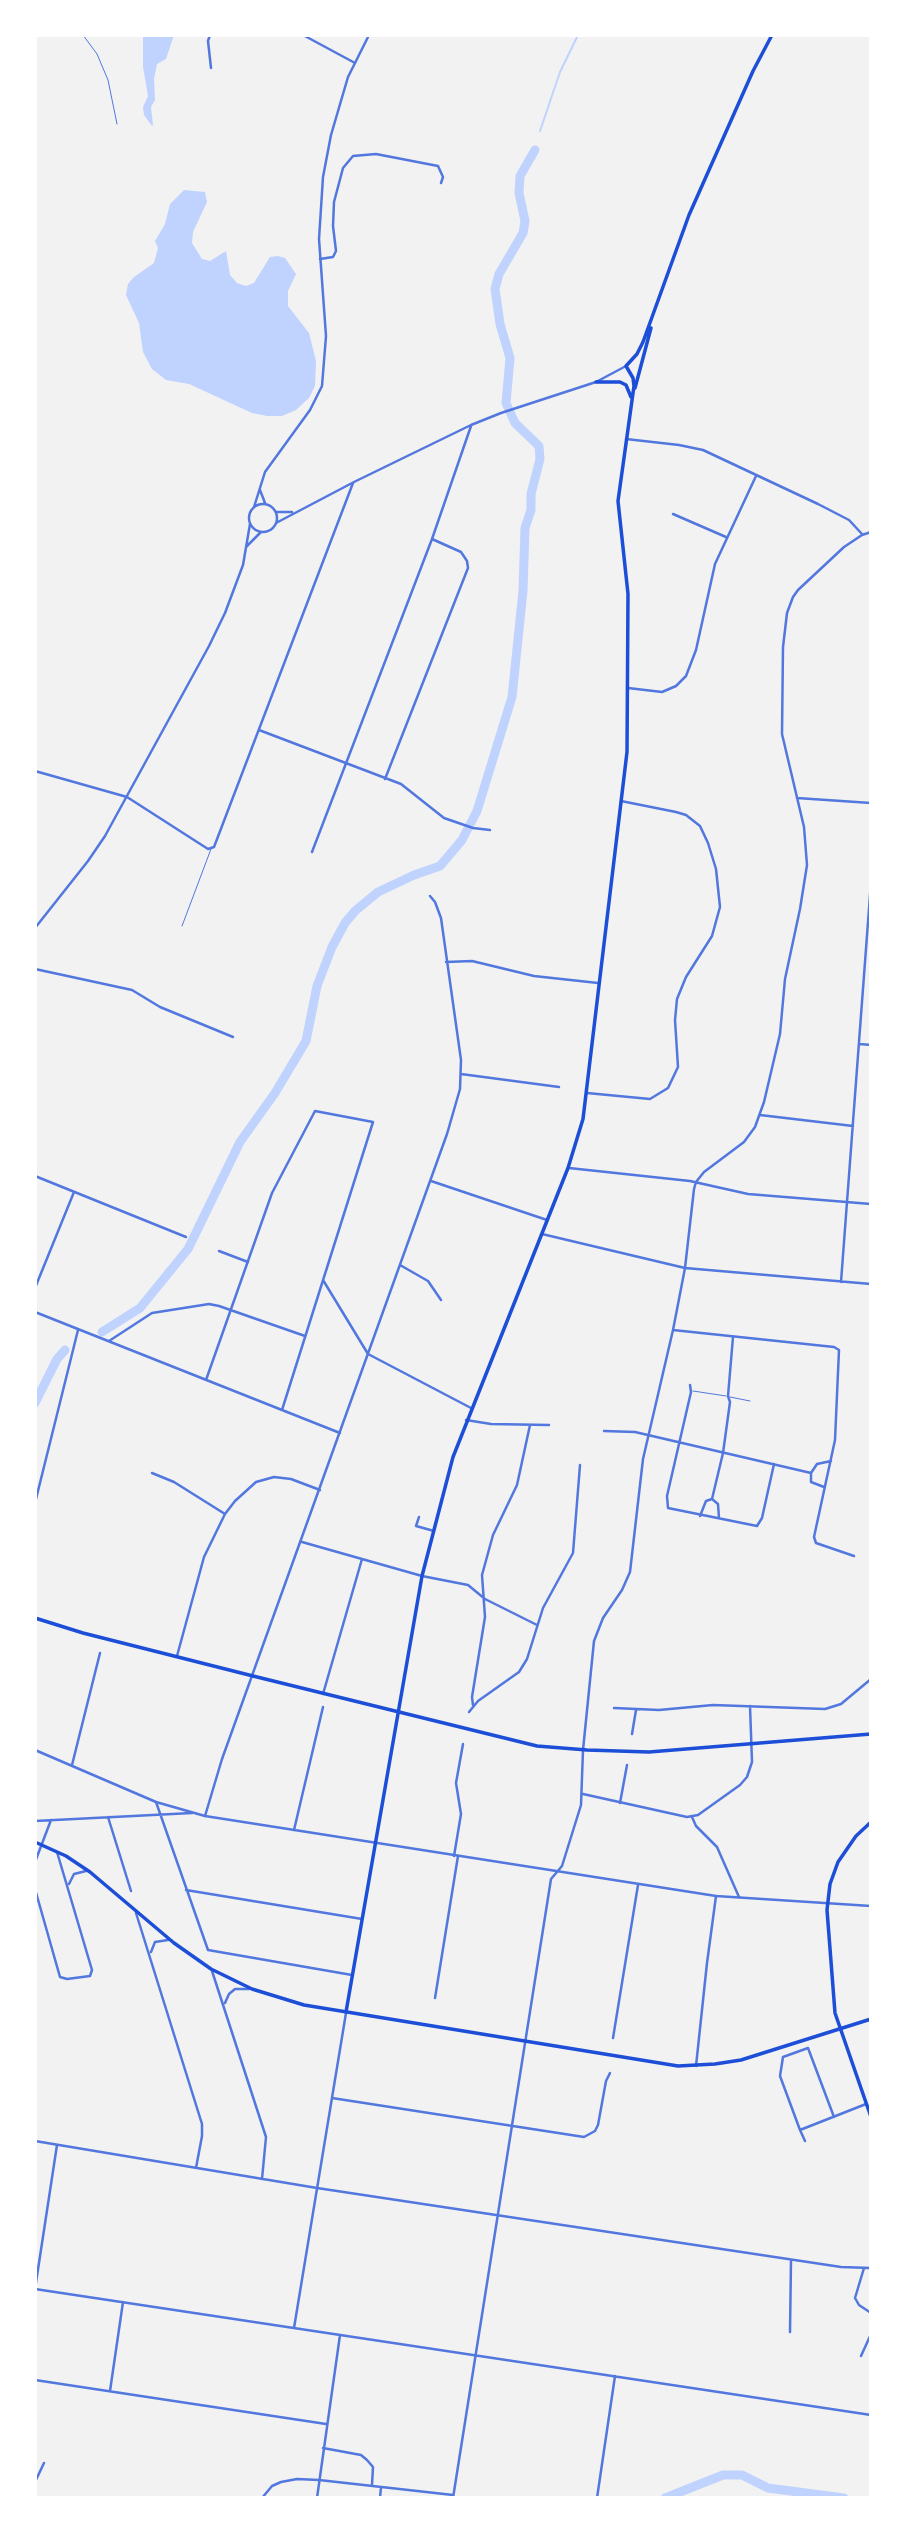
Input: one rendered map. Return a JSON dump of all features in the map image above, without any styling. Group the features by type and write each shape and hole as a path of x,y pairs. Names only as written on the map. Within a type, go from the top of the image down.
{"main road":[{"path":"346,2012 422,1576 453,1457 568,1168 577,1143 587,1093 627,752 628,594 618,501 632,400 655,314 689,215 753,71 772,35"},
{"path":"632,400 633,377 626,366 637,354 655,314"},
{"path":"597,382 620,382 626,385 632,400"},
{"path":"35,1618 83,1633 519,1743 583,1750 658,1751 871,1734"},
{"path":"871,1822 841,1856 830,1884 827,1905 832,1995 838,2028 871,2118"},
{"path":"35,1842 90,1872 174,1943 211,1969 252,1989 295,2003 651,2063 696,2066 741,2060 871,2019"}],"street":[{"path":"210,35 208,41 211,68"},
{"path":"303,35 355,63"},
{"path":"35,928 97,850 219,626 235,587 246,547 249,514 254,507 265,472 310,410 322,386 326,336 320,258 320,202 333,127 348,77 369,35"},
{"path":"320,258 333,257 336,251 334,202 343,168 353,156 376,154 438,166 443,177 441,183"},
{"path":"250,524 255,529 270,530 276,523 295,512 471,425 597,382 626,366"},
{"path":"312,852 432,539 471,425"},
{"path":"626,439 679,444 703,450 849,520 862,534"},
{"path":"627,688 662,692 676,686 686,676 696,650 709,584 726,537 756,476"},
{"path":"35,771 127,797 212,849 354,482"},
{"path":"260,489 266,504 276,512 295,512"},
{"path":"254,507 266,504"},
{"path":"276,512 276,523"},
{"path":"673,514 726,537"},
{"path":"246,547 262,531"},
{"path":"262,2498 281,2482 319,2480 453,2496 551,1879 562,1866 579,1815 594,1641 603,1618 622,1590 630,1572 639,1483 685,1268 696,1182 704,1172 744,1142 755,1128 780,1034 785,979 805,882 807,845 782,734 783,647 787,613 798,590 844,547 862,534 871,532"},
{"path":"386,779 468,568 461,552 432,539"},
{"path":"259,730 411,790 444,818 473,828 490,830"},
{"path":"797,798 871,803"},
{"path":"587,1093 650,1099 668,1088 678,1067 675,1020 677,999 686,977 712,936 720,907 716,869 700,826 686,815 621,800"},
{"path":"841,1282 871,882"},
{"path":"205,1815 222,1759 447,1135 460,1089 461,1074 439,910 430,896"},
{"path":"446,962 472,961 534,976 600,983"},
{"path":"865,961 871,962"},
{"path":"35,969 132,990 160,1007 233,1037"},
{"path":"860,1044 871,1045"},
{"path":"461,1074 559,1087"},
{"path":"206,1380 275,1185 315,1111 373,1122 282,1410"},
{"path":"760,1115 853,1126"},
{"path":"568,1168 696,1182 748,1194 871,1204"},
{"path":"35,1176 186,1237"},
{"path":"430,1180 547,1220"},
{"path":"35,1288 74,1192"},
{"path":"542,1234 685,1268 871,1284"},
{"path":"219,1251 248,1262"},
{"path":"400,1265 428,1281 440,1300"},
{"path":"323,1280 368,1354 471,1408"},
{"path":"109,1342 156,1311 209,1304 304,1336"},
{"path":"35,1312 340,1433"},
{"path":"35,1503 78,1329"},
{"path":"673,1330 834,1347 839,1350 836,1430 814,1542 854,1556"},
{"path":"712,1499 723,1452 730,1402 728,1396 733,1336"},
{"path":"690,1385 691,1392 667,1496 668,1508 753,1527 759,1525 774,1464"},
{"path":"466,1420 549,1425"},
{"path":"473,1705 485,1617 482,1575 487,1551 517,1485 530,1425"},
{"path":"604,1431 649,1435 811,1473"},
{"path":"825,1487 811,1482 811,1473 817,1464 831,1461"},
{"path":"469,1712 473,1705 519,1672 527,1659 549,1594 573,1553 580,1465"},
{"path":"152,1474 174,1482 225,1514"},
{"path":"177,1657 197,1577 225,1514 249,1487 267,1479 291,1479 320,1490"},
{"path":"700,1516 706,1501 712,1499"},
{"path":"712,1499 718,1504 719,1520"},
{"path":"418,1517 416,1526 434,1531"},
{"path":"302,1542 422,1576 468,1585 485,1600 537,1625"},
{"path":"323,1694 362,1559"},
{"path":"72,1765 100,1653"},
{"path":"614,1708 659,1710 713,1705 812,1710 834,1707 850,1698 871,1679"},
{"path":"581,1794 692,1817 698,1815 747,1777 752,1762 750,1706"},
{"path":"294,1830 323,1707"},
{"path":"632,1734 636,1710"},
{"path":"435,1998 461,1814 456,1783 463,1744"},
{"path":"35,1749 156,1802 192,1813 716,1896 871,1906"},
{"path":"620,1802 627,1765"},
{"path":"156,1802 208,1950 352,1975"},
{"path":"35,1821 192,1813"},
{"path":"108,1816 131,1891"},
{"path":"692,1817 696,1826 717,1847 740,1898"},
{"path":"35,1862 51,1820"},
{"path":"35,1889 61,1978 88,1976 92,1972 57,1852"},
{"path":"70,1891 71,1876 78,1872 90,1872"},
{"path":"613,2038 638,1885"},
{"path":"186,1890 362,1919"},
{"path":"696,2066 716,1896"},
{"path":"135,1909 202,2124 196,2168"},
{"path":"150,1955 155,1942 161,1939 174,1943"},
{"path":"211,1969 266,2137 262,2179"},
{"path":"224,2006 225,2000 234,1989 252,1989"},
{"path":"294,2328 346,2012"},
{"path":"804,2141 780,2076 783,2057 808,2048 834,2117"},
{"path":"332,2098 578,2137 589,2135 598,2125 610,2073"},
{"path":"800,2130 868,2107"},
{"path":"35,2141 317,2188 791,2260 871,2268"},
{"path":"57,2145 35,2289 871,2415"},
{"path":"790,2332 791,2260"},
{"path":"864,2269 855,2298 859,2305 871,2313"},
{"path":"110,2392 123,2302"},
{"path":"861,2356 871,2334"},
{"path":"317,2498 340,2335"},
{"path":"597,2498 615,2376"},
{"path":"35,2380 326,2424"},
{"path":"323,2448 360,2455 367,2459 373,2467 372,2485"},
{"path":"35,2482 44,2463"},
{"path":"380,2498 381,2486"}],"lane":[{"path":"83,35 97,54 108,80 117,124"},
{"path":"182,926 212,849"},
{"path":"691,1392 700,1391 750,1401"}],"water":[{"path":"143,35 174,35 166,59 157,64 154,79 155,100 151,107 152,126 144,115 143,107 148,96 143,67"},
{"path":"184,190 205,192 207,202 193,232 192,243 202,259 210,261 226,251 230,275 237,283 246,286 254,283 270,257 285,258 296,274 288,291 288,306 309,333 316,361 315,386 309,398 296,410 282,416 252,413 189,384 166,380 152,369 143,352 139,323 126,295 128,284 154,263 158,248 155,241 165,224 170,204"}],"waterway":[{"path":"540,131 560,72 578,35"},
{"path":"102,1332 140,1308 188,1249 240,1142 275,1093 306,1041 317,986 332,947 345,923 378,892 440,866 462,840 477,811 512,697 523,591 525,528 540,459 539,446 515,423 506,403 510,358 500,324 495,289 499,274 523,233 525,221 519,193 520,176 535,150"},
{"path":"35,1403 57,1359 65,1350"},
{"path":"665,2498 723,2475 742,2475 768,2488 844,2498"}]}
